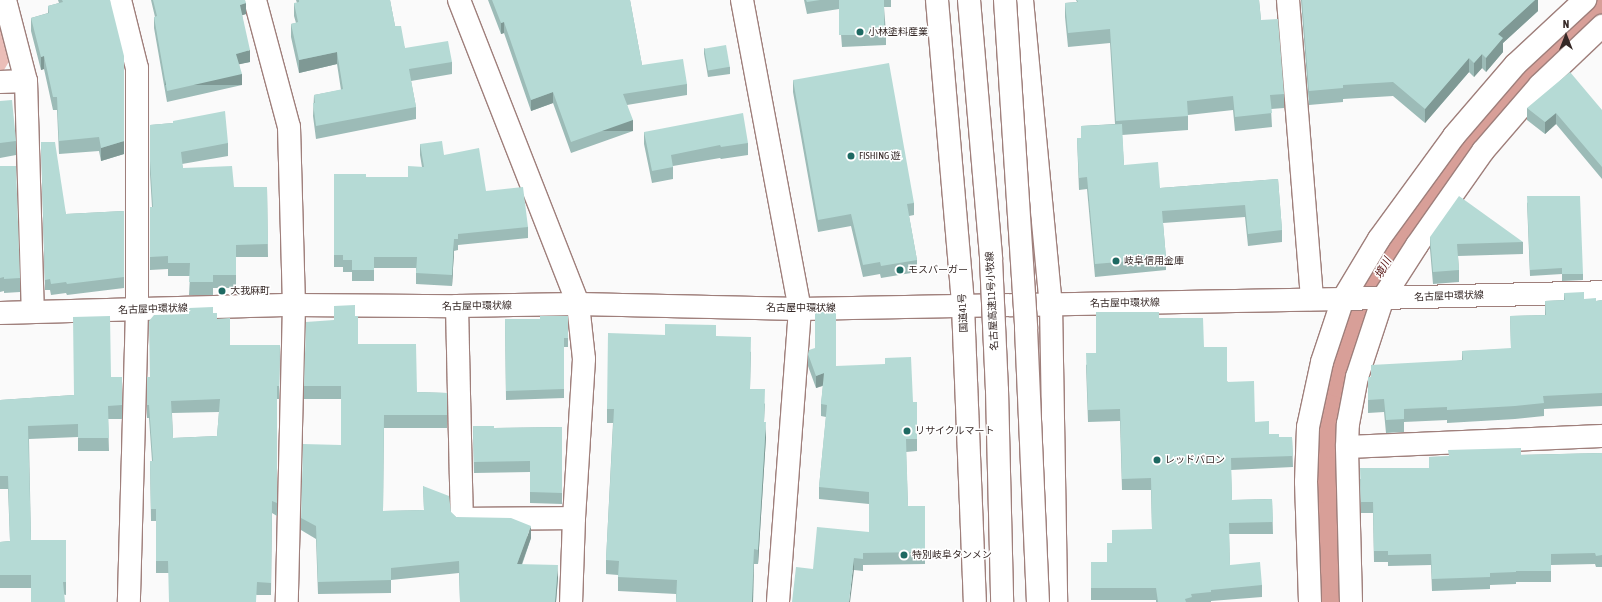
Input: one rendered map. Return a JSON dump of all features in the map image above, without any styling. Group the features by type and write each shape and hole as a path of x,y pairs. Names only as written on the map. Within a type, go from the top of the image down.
{"main road":[{"path":"5,0 26,81 30,166 33,312"},
{"path":"120,0 137,68 137,310 129,602"},
{"path":"255,0 289,128 294,305 287,602"},
{"path":"459,0 578,304 584,359 574,518 571,602"},
{"path":"742,0 800,309 778,602"},
{"name":"国道41号","path":"936,0 963,306 975,602"},
{"name":"名古屋高速11号小牧線","path":"969,0 991,259 997,390 1002,602"},
{"path":"1004,0 1026,328 1038,602"},
{"path":"1022,0 1051,304 1056,602"},
{"path":"1288,0 1312,299"},
{"path":"1310,602 1306,482 1308,427 1322,362 1349,299 1378,239 1454,136 1515,65 1585,0"},
{"path":"1351,602 1347,446 1348,424 1357,377 1380,298 1483,151 1540,85 1602,26"},
{"path":"0,82 26,81"},
{"path":"7,169 30,166"},
{"name":"名古屋中環状線","path":"0,313 294,305 457,306 578,304 800,309 1349,299 1602,292"},
{"path":"457,306 462,519 574,518"},
{"path":"1347,446 1602,436"}],"shaded area":[{"path":"0,18 11,58 4,70 0,70"}],"building":[{"path":"62,0 110,0 124,56 124,141 101,148 99,137 59,141 57,97 53,97 44,56 41,57 31,18 49,13 48,6 63,2"},
{"path":"153,0 245,0 246,3 240,5 250,50 236,54 242,74 167,91 154,17 157,16"},
{"path":"299,0 390,0 395,26 401,26 405,48 448,41 452,62 409,69 416,107 316,126 313,103 315,103 314,95 343,89 337,52 299,60 291,24 298,22 294,3 299,2"},
{"path":"492,0 630,0 642,65 683,59 687,84 623,94 633,120 571,142 553,92 531,100 504,22 501,23"},
{"path":"806,0 820,0 807,2"},
{"path":"839,0 884,0 884,35 839,35"},
{"path":"1077,0 1259,0 1261,20 1278,19 1284,94 1270,95 1272,113 1235,117 1233,96 1187,101 1188,116 1116,121 1110,29 1068,33 1065,3 1078,2"},
{"path":"1302,0 1535,0 1498,34 1503,38 1486,58 1482,54 1474,63 1469,58 1425,109 1393,82 1343,85 1343,88 1309,91"},
{"path":"726,45 730,67 708,70 704,49"},
{"path":"889,63 914,203 907,204 917,260 881,266 880,262 863,265 851,214 818,220 793,80"},
{"path":"1570,72 1602,110 1602,167 1556,113 1545,122 1527,108"},
{"path":"12,100 16,141 0,143 0,101"},
{"path":"225,111 228,143 181,152 183,168 232,166 234,187 267,187 268,244 236,245 236,275 213,275 213,282 189,282 190,263 168,263 168,256 150,257 150,207 153,207 150,161 150,125 173,123 173,121"},
{"path":"743,113 748,143 721,147 720,145 671,155 673,167 652,171 644,132"},
{"path":"1122,124 1124,165 1158,162 1160,188 1278,179 1282,230 1248,234 1245,205 1162,211 1166,258 1095,264 1087,177 1079,178 1077,138 1081,138 1081,126"},
{"path":"442,141 444,155 479,148 486,191 523,187 528,227 458,234 458,239 454,239 452,275 416,273 417,257 374,257 374,270 352,270 352,260 343,260 343,255 334,255 334,174 366,174 366,177 408,177 408,166 424,167 420,144"},
{"path":"41,142 55,142 66,214 124,211 124,277 67,284 66,282 51,284 50,279 45,280"},
{"path":"0,166 16,166 20,278 0,278"},
{"path":"1459,196 1523,242 1457,244 1459,270 1433,272 1430,237"},
{"path":"1527,196 1580,196 1583,274 1562,274 1562,268 1530,270"},
{"path":"1584,292 1584,299 1596,298 1596,301 1602,300 1602,393 1543,396 1544,403 1515,406 1447,410 1447,407 1404,409 1404,419 1386,420 1384,399 1368,400 1368,377 1371,377 1371,365 1463,360 1462,351 1511,348 1510,316 1546,315 1545,301 1565,300 1564,293"},
{"path":"355,305 355,316 358,316 358,344 416,344 417,392 447,393 447,415 384,415 383,511 424,510 423,486 449,496 451,512 456,517 511,518 531,526 517,564 558,565 555,602 460,602 459,561 391,568 391,580 318,582 316,526 301,518 303,444 341,445 341,386 304,386 306,322 334,320 334,306"},
{"path":"213,307 213,313 217,313 217,319 230,318 230,345 280,345 279,386 277,386 277,503 272,501 271,583 257,582 256,602 169,602 168,561 156,561 156,509 151,509 150,461 153,461 149,405 147,405 147,377 150,377 149,321 154,315 189,314 189,308","holes":["220,399 217,436 173,438 171,401"]},
{"path":"815,312 836,312 836,366 885,364 885,358 911,357 913,402 917,402 917,439 906,439 908,506 925,506 925,552 863,553 863,559 854,558 849,602 792,602 796,567 813,569 817,527 869,532 869,492 819,487 827,405 821,404 824,373 816,376 808,354 809,350 815,348"},
{"path":"1096,312 1159,312 1159,318 1203,318 1204,347 1227,347 1227,382 1254,381 1255,422 1269,421 1269,434 1279,434 1279,437 1292,437 1293,456 1231,458 1232,500 1272,499 1273,522 1229,523 1230,565 1260,562 1262,585 1211,590 1211,592 1191,594 1192,597 1185,599 1186,602 1158,602 1156,588 1091,588 1091,562 1107,562 1107,543 1112,543 1112,530 1152,529 1151,478 1122,479 1120,409 1088,410 1086,353 1096,353"},
{"path":"110,316 111,377 122,377 122,405 108,406 109,438 78,438 78,424 28,426 31,540 66,540 66,582 63,582 65,602 31,602 31,575 0,575 0,542 10,541 8,476 0,476 0,400 74,395 73,317"},
{"path":"540,316 568,316 568,338 564,338 564,389 506,391 505,319 540,319"},
{"path":"665,324 716,325 716,336 751,337 750,389 765,389 764,422 766,422 758,550 754,549 752,602 676,602 677,580 618,577 619,561 606,560 614,409 607,409 608,333 665,335"},
{"path":"473,426 494,426 494,428 562,427 562,493 530,492 530,461 474,462"},
{"path":"1521,448 1521,455 1602,453 1602,555 1596,556 1595,553 1551,554 1551,571 1516,571 1490,573 1490,577 1432,579 1431,554 1388,555 1388,551 1374,551 1373,502 1361,502 1360,468 1429,468 1429,457 1449,456 1448,450"}],"waterway":[{"name":"境川","path":"1332,602 1326,481 1327,436 1340,375 1380,270 1417,212 1493,109 1602,5"}],"place":[{"name":"小林塗料産業","path":"860,32"},
{"name":"FISHING 遊","path":"851,156"},
{"name":"岐阜信用金庫","path":"1116,261"},
{"name":"モスバーガー","path":"900,270"},
{"name":"大我麻町","path":"222,291"},
{"name":"リサイクルマート","path":"907,431"},
{"name":"レッドバロン","path":"1157,460"},
{"name":"特別岐阜タンメン","path":"904,555"}]}
